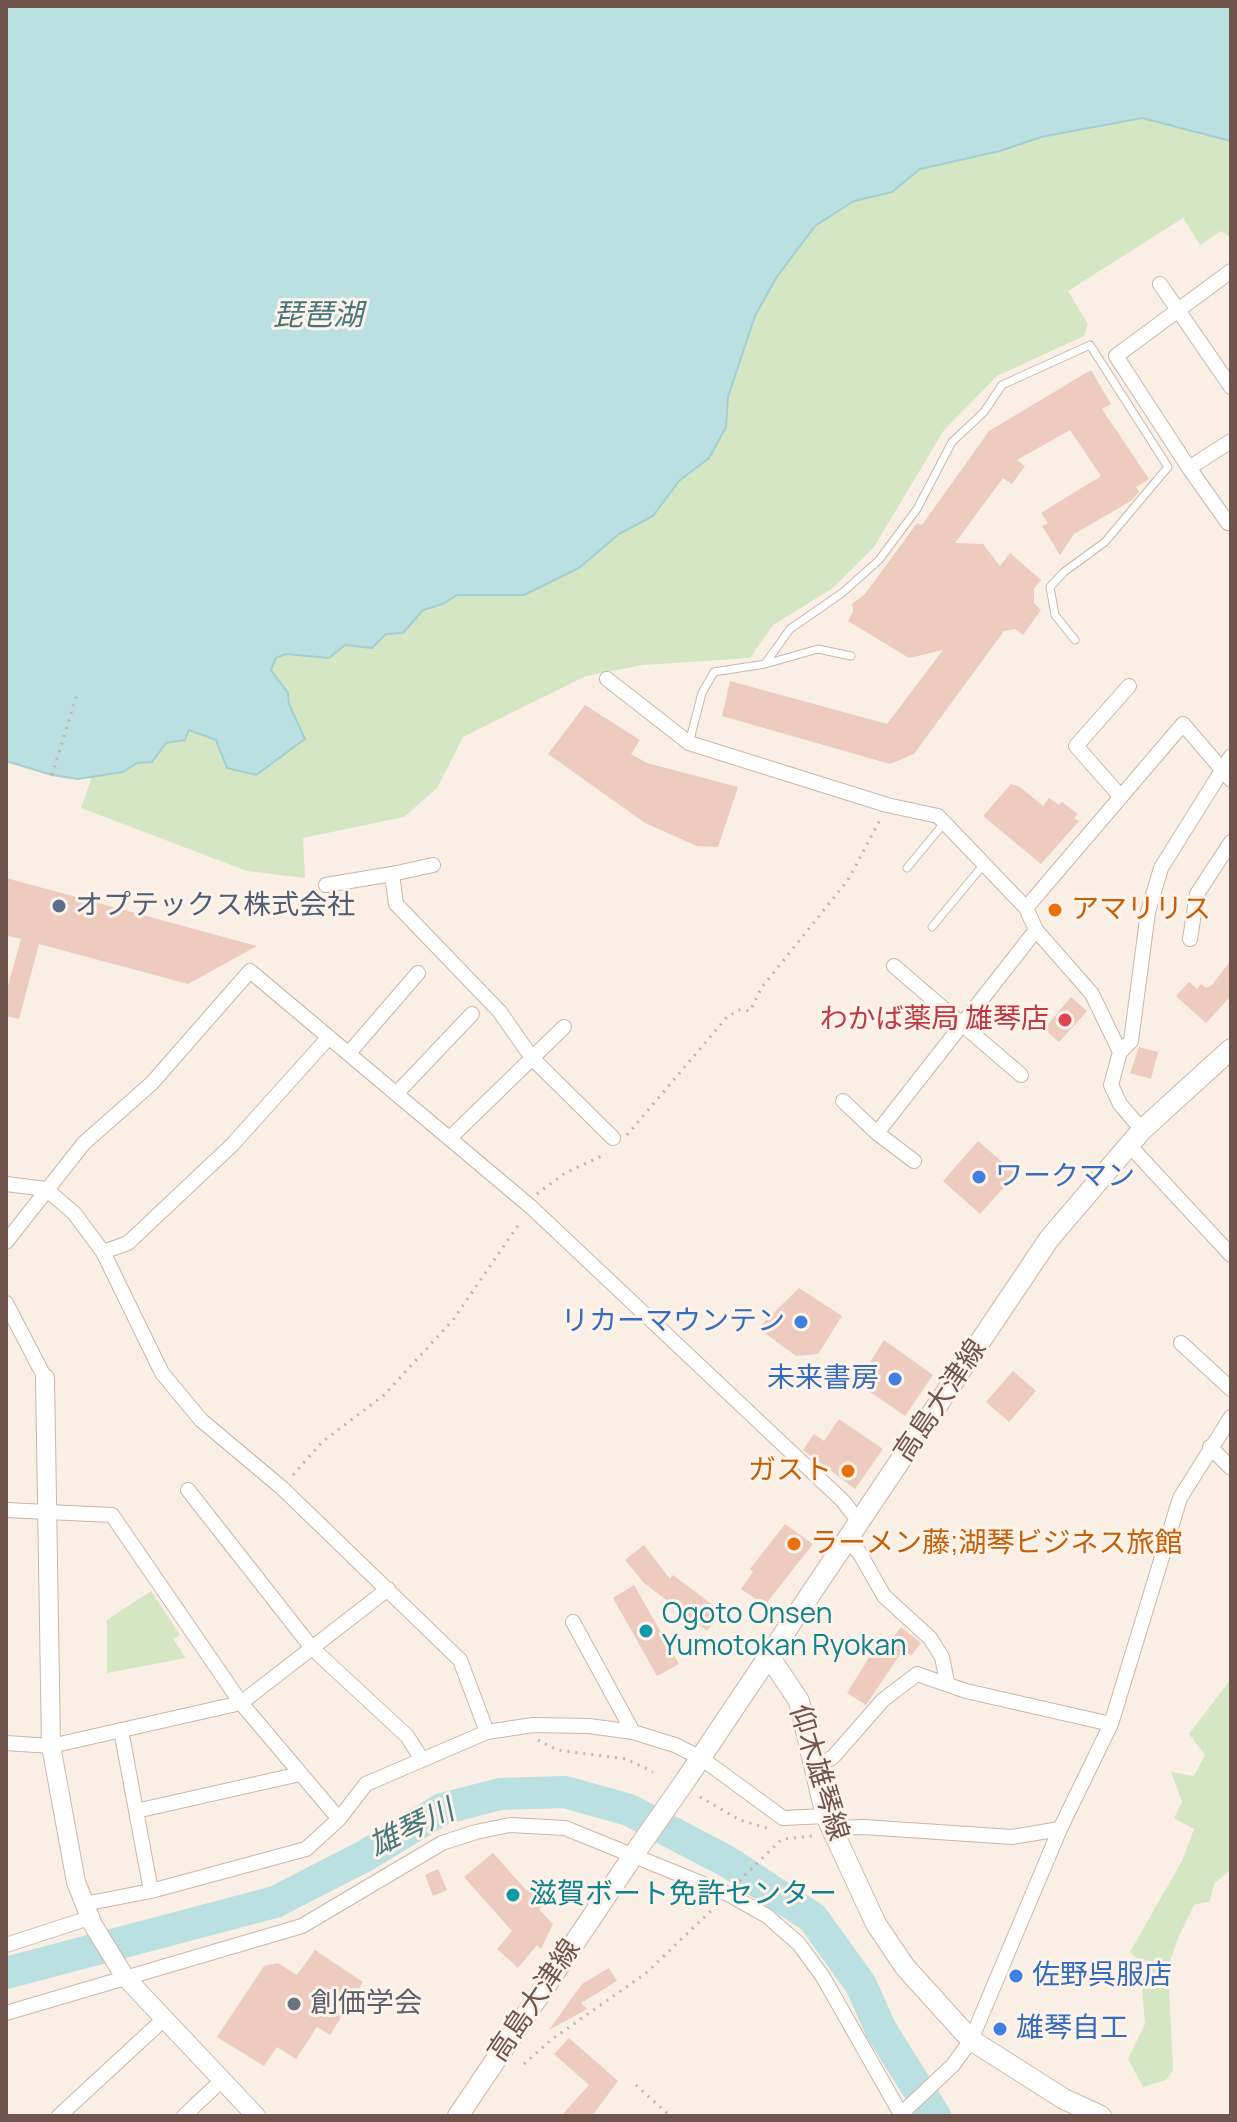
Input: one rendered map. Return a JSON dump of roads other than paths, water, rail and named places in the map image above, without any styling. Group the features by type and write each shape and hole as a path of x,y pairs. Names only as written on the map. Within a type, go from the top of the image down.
{"main road":[{"name":"高島大津線","path":"458,2116 1049,1239 1135,1137 1231,1049"},
{"name":"仰木雄琴線","path":"769,1656 799,1701 829,1822 876,1924 905,1967 971,2040 1064,2099 1101,2116"}],"street":[{"path":"1228,523 1116,356 1231,271"},
{"path":"1160,284 1231,387"},
{"path":"1189,468 1231,441"},
{"path":"607,679 689,743 887,805 938,816 1026,908 1036,930 1092,994 1120,1052"},
{"path":"1121,797 1076,746 1129,686"},
{"path":"1026,908 1183,724 1227,775"},
{"path":"1231,756 1227,775 1161,868 1148,912 1131,1041 1120,1052 1111,1085 1135,1137 1231,1255"},
{"path":"1190,939 1197,894 1231,842"},
{"path":"326,885 433,865"},
{"path":"392,874 396,904 500,1012 532,1058 616,1142"},
{"path":"877,1133 1036,930"},
{"path":"894,966 1021,1075"},
{"path":"6,1242 84,1143 152,1083 250,971 531,1207 843,1501 860,1523"},
{"path":"349,1053 418,973"},
{"path":"397,1093 472,1014"},
{"path":"450,1138 564,1027"},
{"path":"103,1252 128,1243 221,1156 329,1037"},
{"path":"843,1101 877,1133 914,1161"},
{"path":"6,1184 46,1189 74,1213 103,1252 162,1373 201,1420 282,1488 460,1660 487,1732"},
{"path":"6,1303 45,1378 51,1746 76,1882 89,1916 125,1977 256,2116"},
{"path":"1181,1343 1231,1389"},
{"path":"6,2013 302,1926 442,1843 510,1825 565,1828 636,1851 730,1891 767,1916 799,1944 823,1977 902,2114 935,2083 971,2040 1060,1829 1111,1724 1180,1498 1231,1417"},
{"path":"1210,1447 1231,1468"},
{"path":"188,1490 312,1648 407,1736 421,1758"},
{"path":"6,1510 112,1515 241,1703 339,1819"},
{"path":"847,1541 859,1552 884,1596 930,1638 942,1657 947,1682"},
{"path":"6,1743 51,1746 241,1703 388,1589"},
{"path":"573,1622 633,1732"},
{"path":"815,1768 833,1757 883,1700 917,1674 966,1691 1111,1724"},
{"path":"6,1945 151,1891 306,1849 339,1819 366,1784 487,1732 533,1725 589,1726 633,1732 675,1745 701,1758 783,1818 1012,1837 1060,1829"},
{"path":"121,1730 151,1891"},
{"path":"136,1811 300,1774"},
{"path":"59,2116 164,2019"},
{"path":"184,2116 222,2080"}],"lane":[{"path":"765,664 790,629 842,593 879,560 917,509 952,442 984,412 1002,385 1090,345 1168,467 1105,542 1064,572 1050,587 1055,615 1075,640"},
{"path":"689,743 702,693 714,672 765,664 818,649 851,656"},
{"path":"907,868 945,822"},
{"path":"932,927 984,864"}],"water":[{"name":"琵琶湖","path":"6,6 1231,6 1231,141 1142,118 1041,137 1000,151 920,169 892,192 854,201 815,226 776,278 755,316 728,397 726,427 709,458 679,481 653,516 619,534 579,568 524,595 457,595 443,604 423,610 403,633 386,634 372,648 345,645 329,658 286,654 276,658 271,670 288,693 289,704 305,739 256,775 227,768 216,740 189,730 185,740 166,743 152,762 137,763 123,772 78,779 52,775 6,761"}],"waterway":[{"name":"雄琴川","path":"6,1973 275,1902 363,1857 442,1809 500,1794 565,1792 629,1810 728,1862 813,1918 861,1985 881,2030 935,2116"}],"place":[{"name":"オプテックス株式会社","path":"59,906"},
{"name":"アマリリス","path":"1055,910"},
{"name":"わかば薬局 雄琴店","path":"1065,1020"},
{"name":"ワークマン","path":"979,1177"},
{"name":"リカーマウンテン","path":"801,1322"},
{"name":"未来書房","path":"895,1379"},
{"name":"ガスト","path":"848,1471"},
{"name":"ラーメン藤;湖琴ビジネス旅館","path":"794,1544"},
{"name":"Ogoto Onsen Yumotokan Ryokan","path":"646,1631"},
{"name":"滋賀ボート免許センター","path":"513,1895"},
{"name":"佐野呉服店","path":"1016,1976"},
{"name":"創価学会","path":"294,2004"},
{"name":"雄琴自工","path":"1000,2029"}]}
